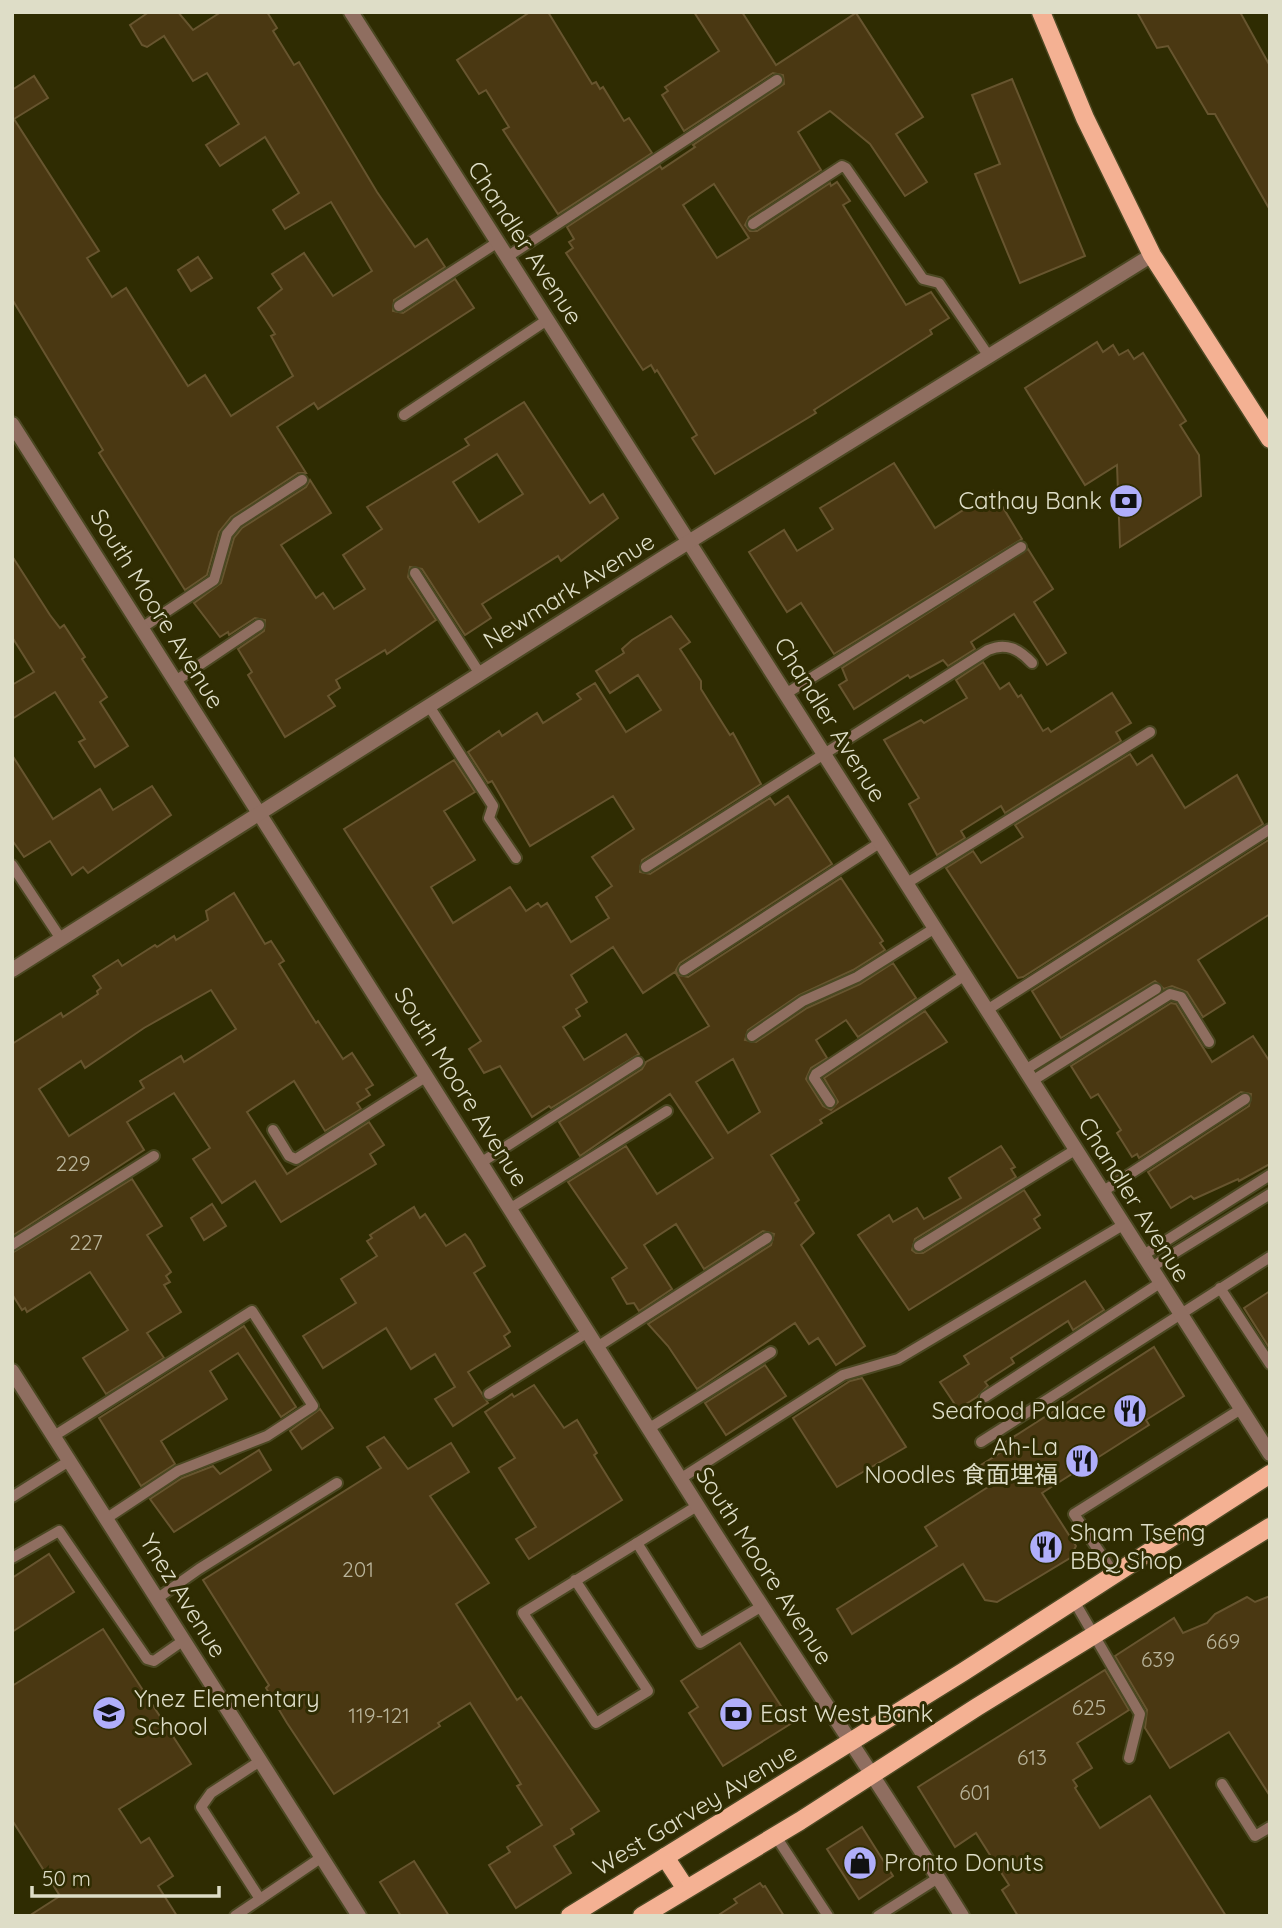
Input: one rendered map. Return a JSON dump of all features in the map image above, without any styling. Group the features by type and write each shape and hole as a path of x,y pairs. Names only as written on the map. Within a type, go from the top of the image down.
{"main road":[{"path":"1041,12 1085,118 1152,255 1270,439"},
{"name":"West Garvey Avenue","path":"570,1916 851,1743 1270,1474"},
{"path":"642,1916 872,1775 1093,1634 1270,1527"},
{"path":"665,1857 686,1889"}],"street":[{"name":"Chandler Avenue","path":"351,12 1270,1454"},
{"name":"Newmark Avenue","path":"12,970 688,542 1152,255"},
{"name":"South Moore Avenue","path":"12,424 177,680 258,815 482,1162 697,1506 938,1878 958,1914"},
{"name":"Ynez Avenue","path":"12,1371 359,1916"}],"lane":[{"path":"507,257 777,80"},
{"path":"753,223 842,166 846,168 923,279 939,283 988,355"},
{"path":"399,306 498,242"},
{"path":"404,415 547,320"},
{"path":"143,628 214,580 227,534 237,522 302,480"},
{"path":"787,693 1021,547"},
{"path":"415,573 480,674"},
{"path":"177,680 259,625"},
{"path":"646,867 988,650 1009,647 1022,652 1032,663"},
{"path":"429,706 493,806 489,818 516,858"},
{"path":"907,883 1150,732"},
{"path":"987,1010 1270,830"},
{"path":"684,970 881,842"},
{"path":"12,865 61,939"},
{"path":"752,1036 803,1001 857,977 936,928"},
{"path":"830,1102 814,1078 816,1074 965,975"},
{"path":"1028,1076 1156,989"},
{"path":"1028,1076 1170,994 1181,997 1209,1042"},
{"path":"482,1162 638,1062"},
{"path":"273,1130 289,1156 296,1159 427,1076"},
{"path":"1102,1192 1245,1099"},
{"path":"511,1208 667,1111"},
{"path":"919,1246 1075,1150"},
{"path":"12,1245 154,1156"},
{"path":"1146,1262 1270,1175"},
{"path":"1146,1262 1270,1194"},
{"path":"680,1479 842,1375 898,1359 1123,1225"},
{"path":"597,1347 767,1238"},
{"path":"981,1442 1270,1257"},
{"path":"985,1398 1160,1283"},
{"path":"1220,1288 1270,1364"},
{"path":"54,1436 252,1311 313,1406 268,1436 178,1471 107,1518"},
{"path":"489,1394 588,1332"},
{"path":"648,1429 771,1352"},
{"path":"1115,1575 1074,1514 1241,1409"},
{"path":"12,1497 69,1461"},
{"path":"158,1598 199,1569 337,1483"},
{"path":"575,1580 648,1691 596,1723 523,1613 575,1580 697,1506"},
{"path":"12,1558 59,1531 147,1659 154,1661 184,1640"},
{"path":"637,1543 700,1643 762,1606"},
{"path":"1074,1601 1140,1714 1129,1758"},
{"path":"260,1762 211,1793 201,1807 260,1899"},
{"path":"1222,1784 1255,1836 1270,1827"},
{"path":"775,1835 828,1916"},
{"path":"235,1916 322,1857"},
{"path":"878,1916 938,1878"}],"building":[{"path":"149,12 178,12 193,30 221,12 267,12 277,28 273,31 294,65 299,62 377,192 415,247 427,239 445,267 394,300 393,311 403,313 455,279 474,308 318,409 314,403 277,427 306,473 298,473 231,517 219,532 207,575 185,590 99,453 103,450 12,299 12,90 34,76 48,98 14,119 99,251 87,258 112,297 126,288 188,386 205,375 231,416 293,376 271,336 275,334 258,308 282,289 272,274 304,253 333,296 372,271 331,202 285,229 273,210 299,193 265,137 220,166 206,145 239,124 207,73 193,81 164,36 147,47 142,45 130,25"},
{"path":"530,12 548,12 592,84 596,82 600,89 603,87 624,121 629,118 652,153 558,214 503,130 509,127 486,90 479,94 457,60"},
{"path":"694,12 742,12 776,65 856,13 923,117 896,134 927,182 905,196 870,144 830,111 798,132 821,170 749,217 745,225 750,231 757,231 830,183 831,186 837,182 850,201 843,205 906,305 931,292 949,318 930,330 932,334 814,410 816,413 715,474 692,438 697,435 657,370 655,372 651,365 643,370 566,253 573,248 569,242 574,239 567,227 660,166 662,169 784,84 783,75 773,73 684,131 662,95 668,91 665,87 719,51","holes":["714,184 749,238 717,258 683,205"]},
{"path":"1137,12 1240,12 1270,66 1270,210 1215,114 1208,114 1168,46 1157,48"},
{"path":"1012,79 1085,256 1020,283 975,174 1000,164 972,95"},
{"path":"198,257 212,278 191,291 178,270"},
{"path":"1097,342 1103,352 1113,345 1119,355 1128,350 1134,359 1143,353 1186,421 1180,425 1199,455 1201,496 1120,547 1117,465 1085,485 1025,388"},
{"path":"524,402 590,503 603,494 618,518 561,561 558,556 482,604 491,618 465,635 422,569 410,567 408,577 436,620 387,654 385,650 336,680 340,688 328,696 335,706 285,737 248,675 252,672 238,649 264,631 265,620 255,618 229,635 228,632 220,637 194,603 221,583 234,538 242,528 306,487 310,480 331,513 281,545 316,598 323,593 334,609 365,589 343,555 382,529 367,507 469,445 465,439","holes":["497,454 523,494 479,522 453,482"]},
{"path":"894,463 935,528 993,491 1022,539 834,654 801,603 787,612 749,552 784,530 797,551 833,529 820,508"},
{"path":"1028,549 1053,589 1034,602 1066,653 1047,665 1014,614 971,642 975,649 948,666 943,660 910,678 908,675 854,709 839,685 847,680 842,668"},
{"path":"12,556 50,615 60,628 64,625 85,657 82,659 107,697 100,702 128,746 95,767 79,742 85,739 55,692 12,719 12,685 34,672 12,637"},
{"path":"671,616 690,642 680,649 701,681 701,689 730,735 733,733 761,784 642,860 640,872 650,874 770,798 775,805 788,796 832,864 680,963 676,970 678,975 688,977 841,878 883,941 880,943 885,950 853,970 799,995 748,1030 745,1040 756,1042 807,1008 860,984 893,963 916,998 858,1037 846,1020 816,1040 827,1058 811,1068 806,1079 823,1106 831,1110 838,1102 824,1078 925,1011 947,1042 820,1120 822,1123 771,1155 799,1200 795,1203 814,1233 801,1245 865,1346 836,1365 818,1338 809,1344 795,1323 697,1389 668,1346 648,1324 771,1245 774,1234 763,1231 704,1269 676,1224 644,1245 672,1289 639,1311 634,1303 627,1304 612,1278 627,1268 568,1182 626,1146 657,1194 713,1158 670,1094 580,1156 559,1122 642,1069 646,1062 709,1026 675,972 643,993 613,947 571,975 587,1002 576,1009 580,1016 563,1027 584,1060 626,1034 639,1054 532,1117 500,1066 484,1073 469,1049 481,1041 344,829 454,760 475,792 444,811 475,860 431,887 453,923 510,887 526,911 538,903 541,907 547,903 571,942 609,918 596,897 612,886 592,857 634,829 613,796 530,846 492,781 488,783 468,752 499,731 502,736 537,713 543,723 581,699 577,694 595,683 626,732 661,710 638,675 610,693 596,671 624,653 622,649","holes":["733,1059 760,1112 728,1133 696,1082"]},
{"path":"983,662 1000,689 1009,683 1018,697 1021,695 1043,731 1048,728 1051,732 1112,693 1131,723 1116,732 1121,741 1005,813 1001,806 961,831 965,838 937,855 909,804 919,798 884,740 921,720 924,723 967,698 956,680"},
{"path":"1130,754 1137,765 1152,755 1185,808 1237,775 1263,824 1018,978 946,868 973,851 981,863 1023,837 1015,825"},
{"path":"12,755 53,819 100,789 113,810 152,786 171,815 88,873 83,867 72,875 50,841 24,857 12,840"},
{"path":"1270,839 1270,914 1198,960 1225,1003 1203,1017 1187,992 1172,986 1164,989 1155,981 1061,1038 1032,991"},
{"path":"234,893 265,944 271,941 284,961 279,964 316,1023 318,1021 343,1059 352,1053 373,1085 366,1089 370,1095 357,1103 361,1109 325,1131 294,1081 247,1112 287,1174 369,1122 384,1145 370,1154 376,1164 281,1222 255,1181 222,1203 193,1159 210,1148 174,1093 127,1122 144,1150 12,1236 12,1044 61,1013 63,1017 98,994 97,991 101,988 93,976 118,960 122,966 155,945 157,947 174,936 176,940 208,920 206,911","holes":["211,990 236,1029 184,1062 181,1056 140,1081 144,1088 69,1136 39,1089 81,1061 85,1068 144,1028"]},
{"path":"1171,1003 1176,1004 1212,1062 1253,1036 1270,1062 1270,1164 1239,1181 1238,1179 1194,1199 1191,1196 1171,1208 1148,1172 1249,1106 1251,1094 1241,1092 1139,1158 1137,1154 1132,1157 1117,1133 1121,1130 1098,1094 1091,1098 1071,1066"},
{"path":"1001,1146 1015,1167 1011,1169 1016,1177 915,1239 912,1250 923,1253 1024,1190 1040,1215 1034,1219 1040,1228 909,1310 858,1235 889,1215 893,1222 917,1208 924,1219 961,1198 949,1178"},
{"path":"132,1179 162,1226 147,1235 171,1272 166,1276 170,1282 164,1285 181,1312 147,1333 164,1358 106,1394 83,1358 128,1330 90,1272 27,1312 25,1308 22,1310 12,1294 12,1253"},
{"path":"212,1204 226,1226 204,1240 191,1218"},
{"path":"414,1207 420,1218 425,1214 446,1246 465,1234 470,1240 485,1266 474,1273 510,1332 504,1336 510,1346 468,1372 488,1403 453,1426 435,1399 455,1387 435,1354 411,1369 386,1328 323,1368 303,1336 356,1303 341,1279 377,1256 367,1241 372,1238 370,1235"},
{"path":"1085,1281 1104,1310 1073,1330 1068,1321 1011,1358 1014,1363 985,1382 988,1386 977,1397 958,1409 940,1382 969,1364 964,1356"},
{"path":"1270,1291 1270,1349 1244,1308"},
{"path":"244,1326 296,1407 281,1417 238,1353 210,1371 227,1399 161,1441 175,1464 141,1486 99,1418"},
{"path":"1154,1347 1184,1396 1146,1420 1149,1425 1042,1493 1076,1546 1070,1558 997,1602 985,1600 963,1564 852,1634 837,1609 937,1546 925,1527 988,1487 976,1468 1008,1448 1004,1443"},
{"path":"765,1365 786,1396 726,1435 705,1403"},
{"path":"862,1378 906,1447 837,1487 793,1418 850,1381"},
{"path":"534,1385 564,1428 577,1420 597,1453 594,1455 622,1500 529,1559 516,1539 536,1527 499,1468 515,1458 485,1412 512,1394 514,1397"},
{"path":"320,1409 333,1428 302,1449 290,1431"},
{"path":"384,1437 408,1469 451,1443 469,1472 430,1496 489,1583 456,1604 517,1700 521,1697 599,1811 571,1829 574,1834 554,1846 571,1873 516,1908 489,1865 510,1852 507,1847 542,1825 517,1786 521,1784 470,1703 438,1723 440,1726 334,1794 287,1723 266,1688 269,1685 203,1580 381,1468 367,1447"},
{"path":"259,1450 271,1470 174,1532 150,1499 182,1478 213,1466 220,1474"},
{"path":"49,1554 74,1592 12,1632 12,1578"},
{"path":"1270,1596 1270,1796 1229,1732 1170,1768 1145,1728 1147,1710 1115,1656 1174,1618 1183,1633 1207,1623 1215,1614 1247,1597 1255,1602"},
{"path":"103,1629 191,1764 119,1809 141,1843 149,1838 173,1876 158,1886 177,1916 29,1916 60,1896 12,1820 12,1686"},
{"path":"740,1643 792,1723 723,1766 689,1713 698,1707 681,1681"},
{"path":"1105,1670 1129,1710 1077,1743 1092,1768 1073,1780 1077,1786 1075,1788 1100,1828 1150,1796 1226,1916 1018,1916 1002,1890 1009,1885 976,1833 955,1847 918,1787"},
{"path":"862,1827 893,1876 859,1899 827,1849"},
{"path":"414,1861 449,1916 401,1916 380,1882"},
{"path":"760,1883 765,1886 784,1916 717,1916 737,1903 734,1899"}],"place":[{"name":"Cathay Bank","path":"1126,501"},
{"name":"Seafood Palace","path":"1130,1411"},
{"name":"Ah-La Noodles 食面埋福","path":"1082,1461"},
{"name":"Sham Tseng BBQ Shop","path":"1046,1547"},
{"name":"Ynez Elementary School","path":"109,1713"},
{"name":"East West Bank","path":"736,1714"},
{"name":"Pronto Donuts","path":"860,1863"}]}
